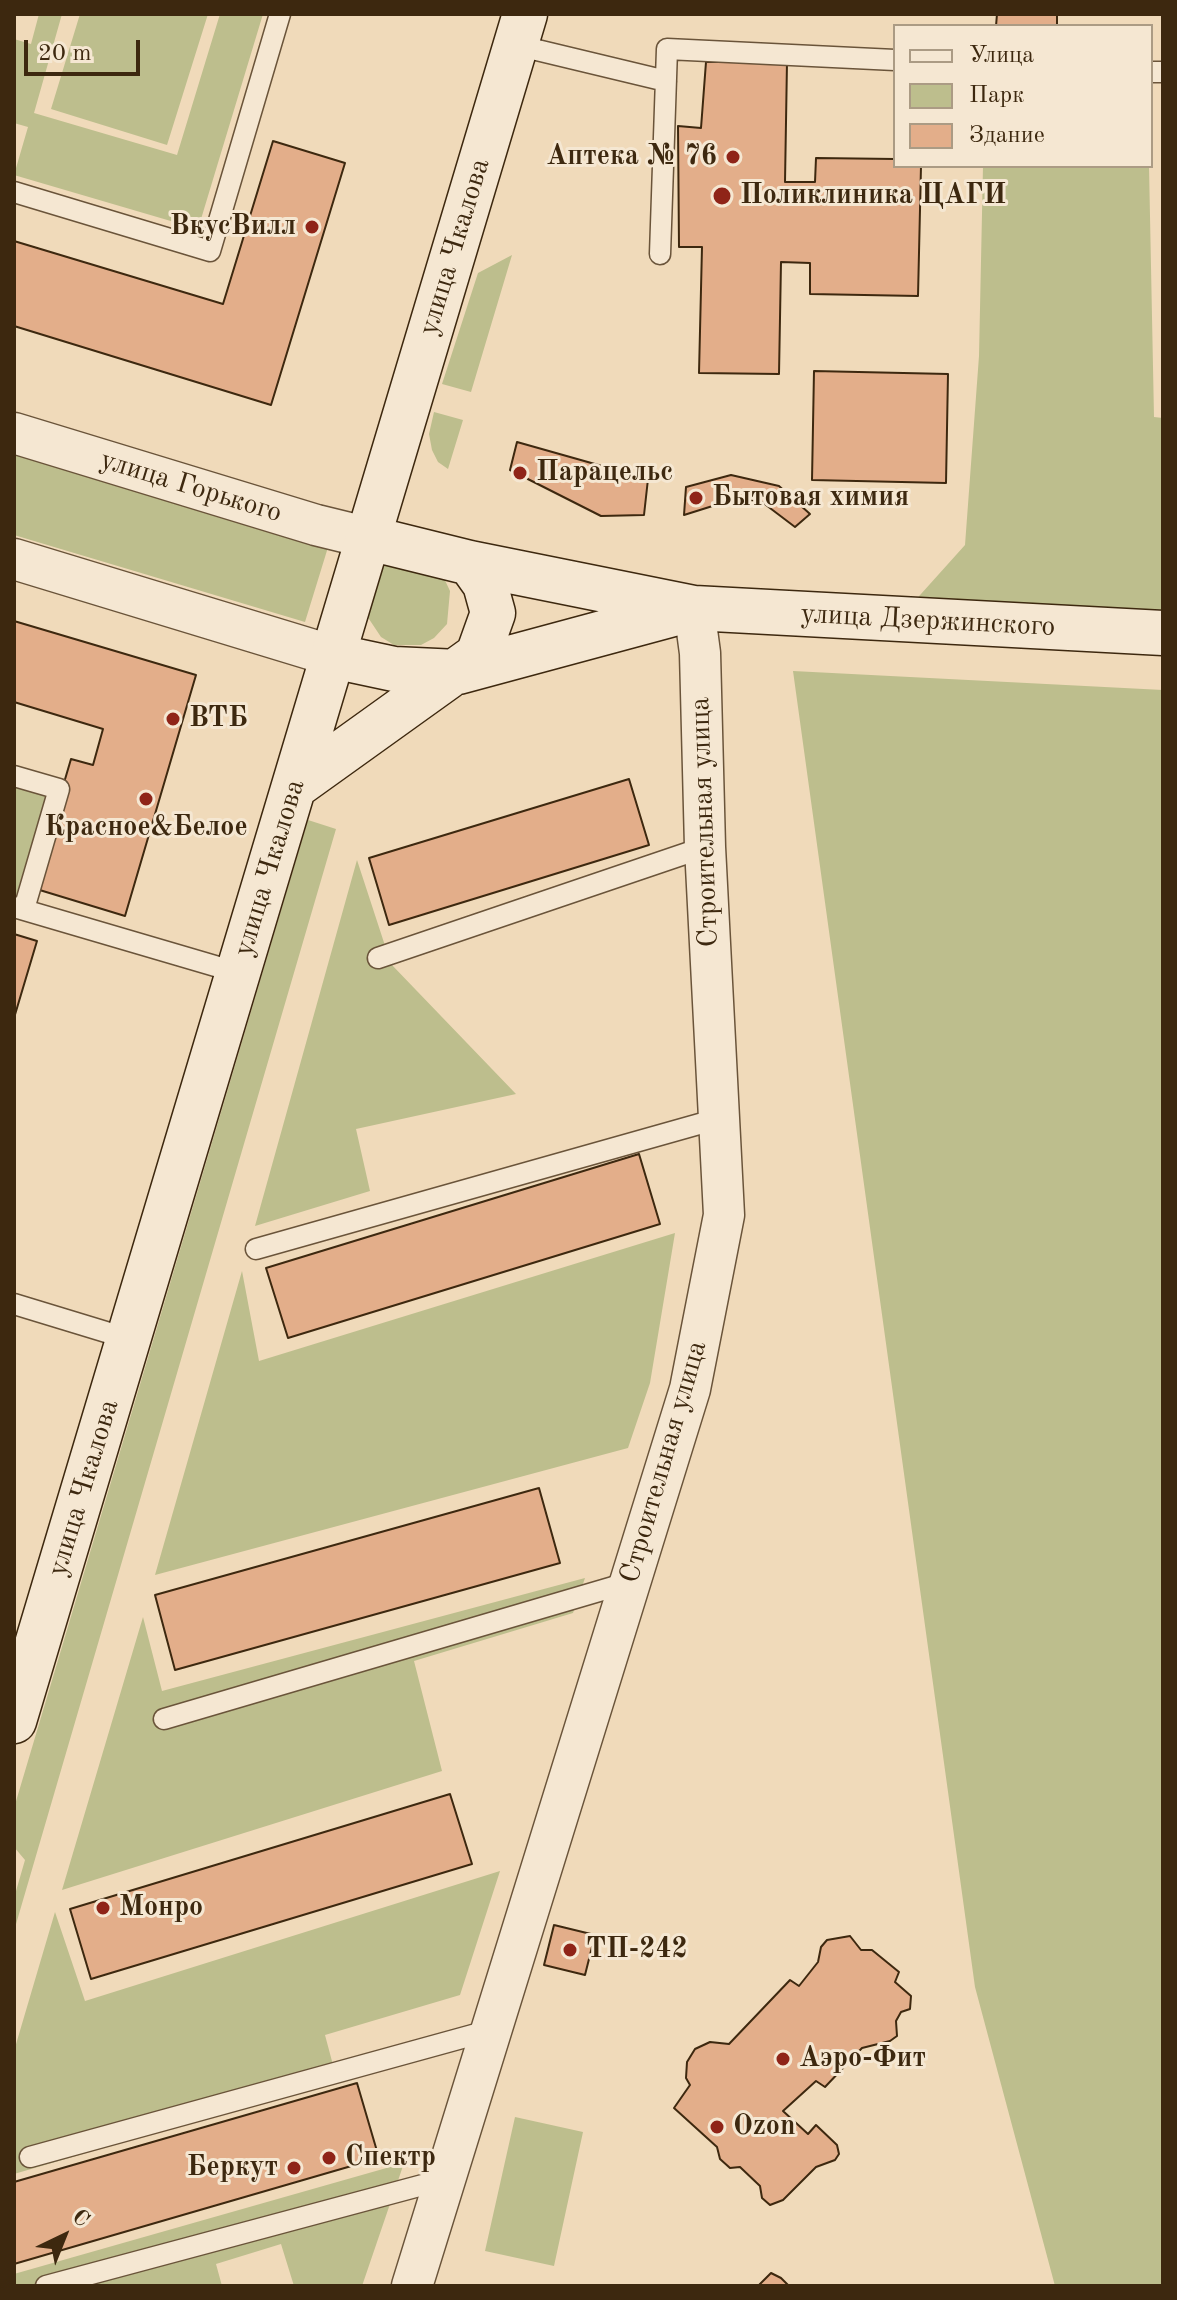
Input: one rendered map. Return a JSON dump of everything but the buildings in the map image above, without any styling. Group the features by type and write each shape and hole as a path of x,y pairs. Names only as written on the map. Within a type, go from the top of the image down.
{"main road":[{"name":"улица Чкалова","path":"14,1721 520,29"},
{"name":"улица Дзержинского","path":"369,538 470,563 694,608 1163,633"},
{"path":"458,672 478,655 486,642 493,613 485,584 470,563"},
{"name":"улица Дзержинского","path":"333,656 394,669 458,672 694,608"},
{"name":"улица Дзержинского","path":"294,787 458,672"}],"street":[{"name":"улица Горького","path":"14,433 316,525 369,538"},
{"path":"14,559 333,656"},
{"name":"Строительная улица","path":"412,2286 690,1389 724,1215 705,847 700,653 694,608"}],"lane":[{"path":"14,192 210,251 280,14"},
{"path":"520,29 666,81"},
{"path":"660,254 667,49 893,60"},
{"path":"14,776 59,789 19,908 239,973"},
{"path":"378,958 705,847"},
{"path":"256,1249 567,1158 717,1119"},
{"path":"14,1304 129,1339"},
{"path":"164,1719 630,1582"},
{"path":"30,2157 491,2030"},
{"path":"46,2286 434,2182 443,2185"}],"green space":[{"path":"39,14 62,14 34,113 177,155 220,14 263,14 198,229 14,175 28,127 14,123 14,39 31,44"},
{"path":"80,14 208,14 167,145 51,109"},
{"path":"983,168 1149,168 1154,417 1163,418 1163,614 912,604 965,545 979,356"},
{"path":"512,255 471,392 442,384 478,273"},
{"path":"434,412 463,420 448,469 438,462 432,450 429,434"},
{"path":"14,450 329,544 305,622 14,535"},
{"path":"393,561 443,576 450,591 447,624 434,638 421,645 394,645 381,637 365,613 382,567"},
{"path":"793,671 1163,690 1163,2286 1055,2286 975,1987"},
{"path":"14,784 47,793 16,896 14,895"},
{"path":"308,820 336,829 14,1931 14,1898 25,1860 14,1847 14,1808"},
{"path":"357,860 391,964 516,1094 356,1129 370,1191 255,1226"},
{"path":"675,1233 650,1383 628,1448 155,1575 242,1271 259,1361"},
{"path":"585,1578 573,1613 414,1661 442,1771 62,1890 143,1617 162,1691"},
{"path":"500,1871 460,1995 325,2035 337,2080 14,2174 14,2051 55,1912 85,2001"},
{"path":"515,2117 583,2132 554,2266 485,2251"},
{"path":"404,2163 362,2286 294,2286 281,2244 216,2264 222,2286 14,2286 14,2274"}],"place":[{"name":"Аптека № 76","path":"733,157"},
{"name":"Поликлиника ЦАГИ","path":"722,196"},
{"name":"ВкусВилл","path":"312,227"},
{"name":"Парацельс","path":"520,473"},
{"name":"Бытовая химия","path":"696,498"},
{"name":"ВТБ","path":"173,719"},
{"name":"Красное&Белое","path":"146,799"},
{"name":"Монро","path":"103,1908"},
{"name":"ТП-242","path":"570,1950"},
{"name":"Аэро-Фит","path":"783,2059"},
{"name":"Ozon","path":"717,2127"},
{"name":"Спектр","path":"329,2158"},
{"name":"Беркут","path":"294,2168"}]}
